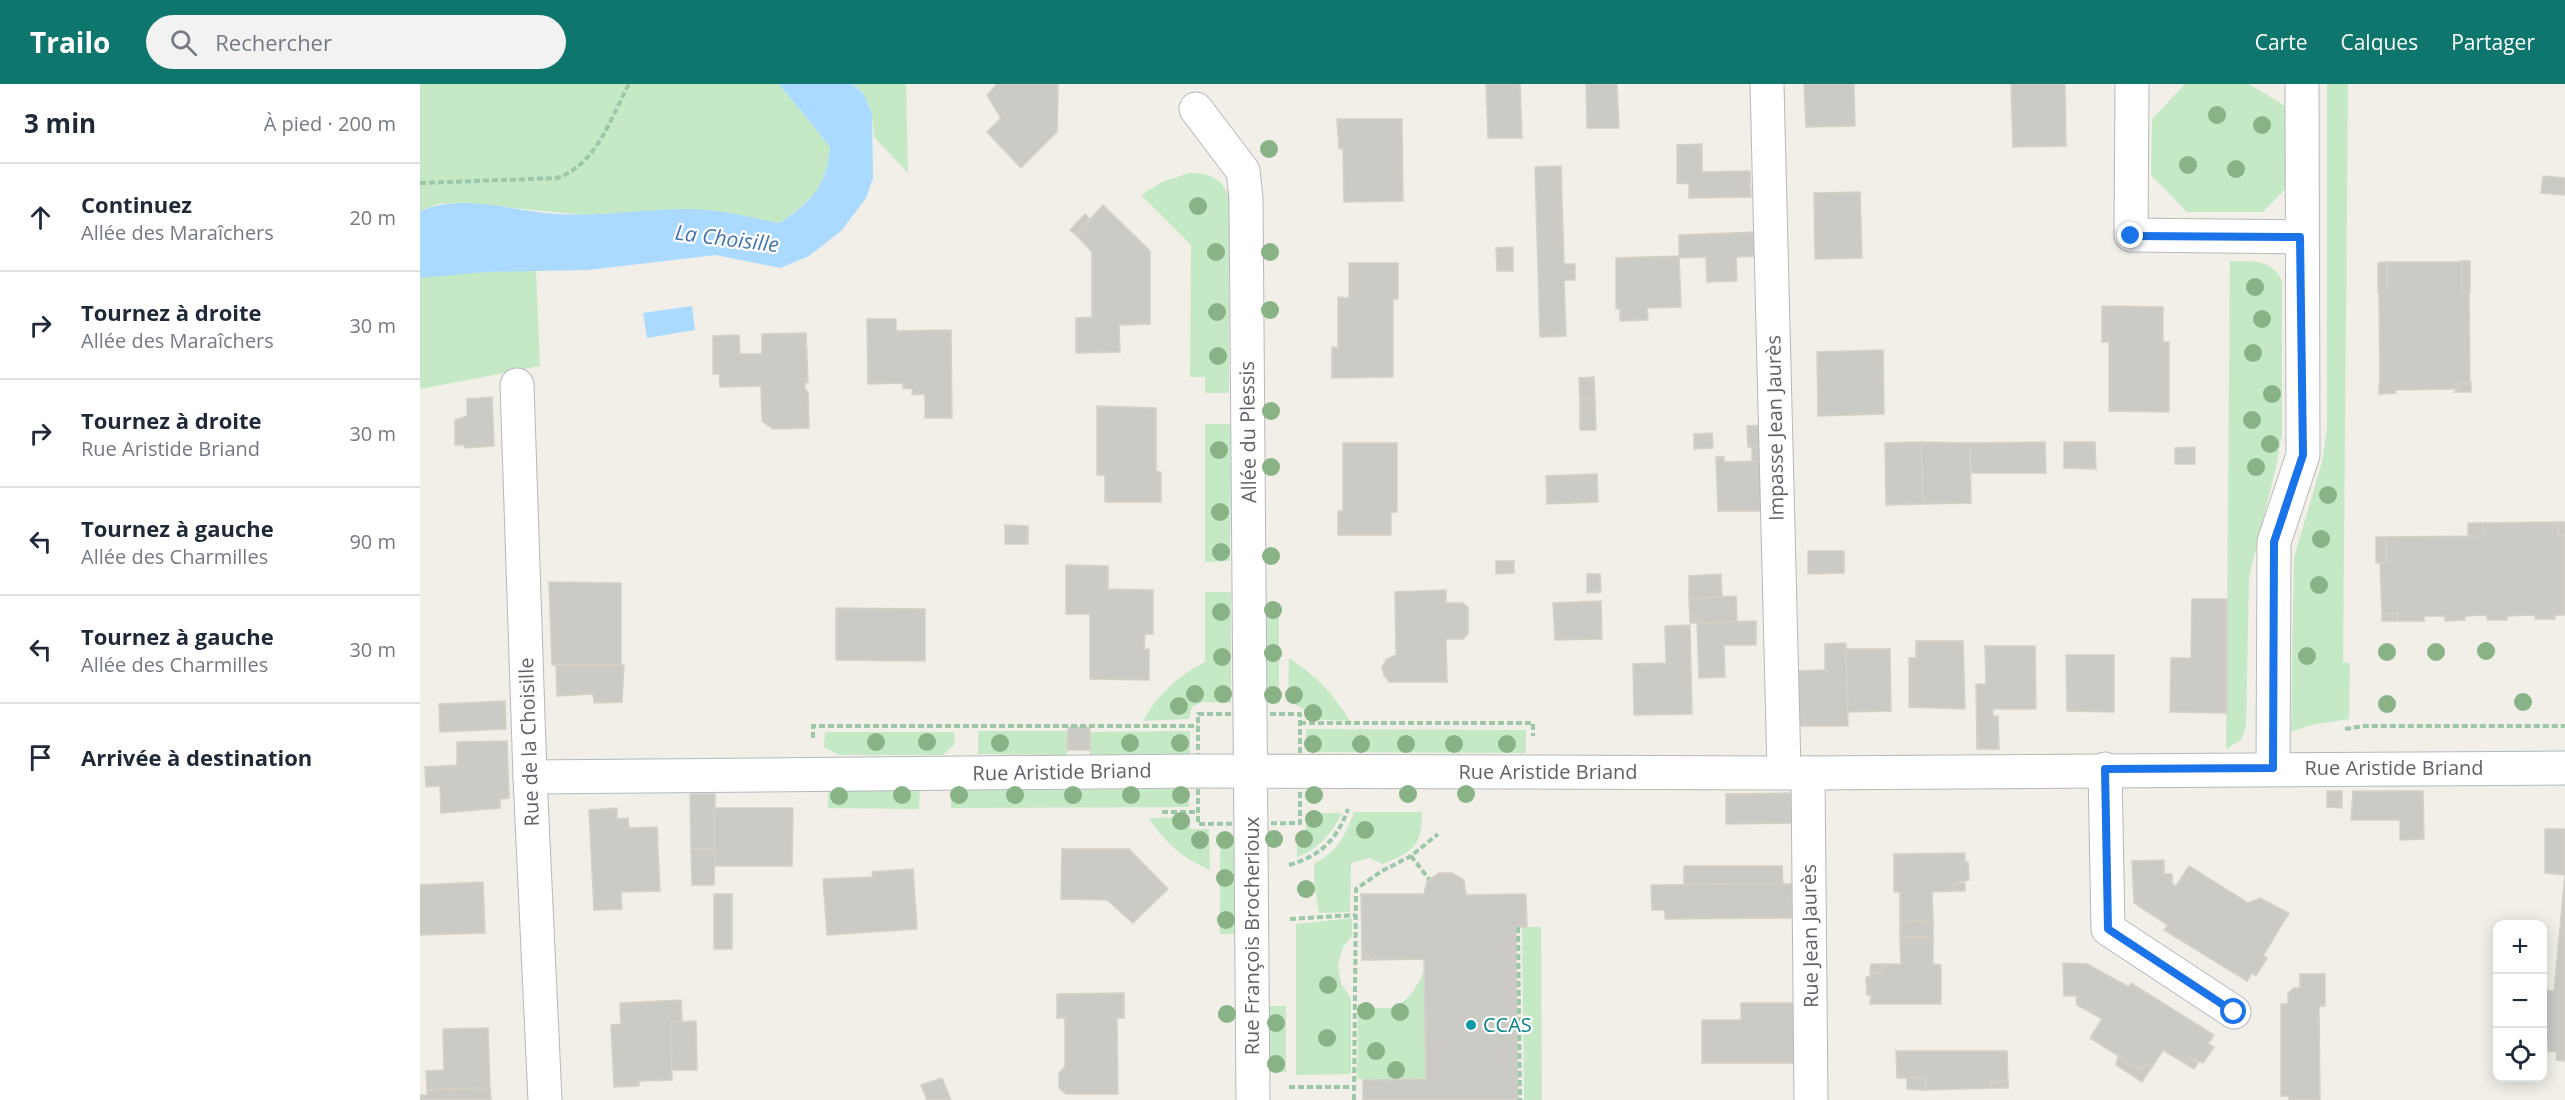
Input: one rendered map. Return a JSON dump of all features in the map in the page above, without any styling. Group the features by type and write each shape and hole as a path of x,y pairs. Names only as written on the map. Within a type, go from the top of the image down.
{"street":[{"name":"Impasse Jean Jaurès","path":"1767,84 1796,772"},
{"path":"2132,84 2131,236 2300,237"},
{"path":"2273,768 2274,542 2303,455 2300,237 2302,84"},
{"name":"Allée du Plessis","path":"1196,109 1243,171 1246,198 1251,771"},
{"name":"Rue de la Choisille","path":"517,385 530,777 545,1100"},
{"name":"Rue Aristide Briand","path":"530,777 1251,771 1796,772 2565,768"},
{"path":"2105,769 2108,929 2234,1012"},
{"name":"Rue François Brocherioux","path":"1251,771 1253,1100"},
{"name":"Rue Jean Jaurès","path":"1796,772 1811,1100"}],"path":[{"path":"420,183 557,178 571,173 585,162 600,141 629,84"},
{"path":"1289,865 1304,860 1330,844 1349,807"},
{"path":"1354,1100 1355,915 1358,885 1411,856 1438,834"},
{"path":"1411,856 1429,879"},
{"path":"1289,919 1355,915"},
{"path":"1518,927 1520,1100"},
{"path":"1292,1087 1354,1087"}],"green space":[{"path":"420,84 779,84 830,147 828,161 821,183 809,199 780,223 694,209 584,215 461,203 438,204 420,211"},
{"path":"852,84 906,84 908,173 874,137 872,114 864,94"},
{"path":"2185,84 2249,84 2293,111 2293,181 2263,212 2187,212 2151,175 2152,119"},
{"path":"2327,84 2348,84 2343,662 2350,663 2349,719 2311,725 2291,732 2294,558 2322,462 2327,429"},
{"path":"1189,173 1214,178 1223,186 1229,199 1229,393 1205,393 1205,377 1190,377 1191,245 1141,195 1162,182"},
{"path":"2230,261 2267,265 2278,274 2282,281 2282,433 2249,577 2246,727 2241,740 2226,749"},
{"path":"536,270 540,366 420,389 420,278 435,274"},
{"path":"1205,424 1231,424 1230,561 1205,562"},
{"path":"1205,592 1231,592 1231,703 1203,702 1192,707 1189,719 1143,721 1155,702 1170,687 1186,673 1205,662"},
{"path":"1265,604 1279,605 1279,703 1264,702"},
{"path":"1289,658 1323,686 1350,721 1306,719 1303,708 1288,702"},
{"path":"1306,729 1526,730 1526,753 1307,752"},
{"path":"978,731 1067,731 1067,755 978,754"},
{"path":"1190,731 1190,755 1090,755 1089,732"},
{"path":"825,732 954,732 955,744 943,755 839,755 824,747"},
{"path":"828,789 920,790 919,809 828,808"},
{"path":"1189,789 1189,807 951,808 951,790"},
{"path":"1354,812 1422,812 1418,840 1402,856 1383,864 1369,858 1351,863 1350,912 1319,913 1314,882 1314,864 1329,854 1340,842"},
{"path":"1306,813 1342,813 1324,840 1312,850 1297,857 1297,834 1306,834"},
{"path":"1190,817 1190,829 1209,829 1210,870 1191,861 1175,849 1149,818"},
{"path":"1220,835 1235,835 1235,934 1220,934"},
{"path":"1352,918 1352,936 1343,947 1338,966 1341,984 1351,998 1351,1072 1349,1074 1296,1075 1296,924"},
{"path":"1522,927 1541,927 1542,1100 1524,1100"},
{"path":"1424,971 1426,1079 1357,1079 1358,1004 1381,1008 1399,1004 1412,992"},
{"path":"1269,1006 1286,1006 1286,1072 1269,1072"}],"water":[{"name":"La Choisille","path":"779,84 852,84 864,94 872,114 873,178 866,198 841,231 809,256 780,268 716,255 588,270 486,272 420,278 420,211 454,203 573,215 694,209 780,223 816,192 825,173 830,147"},
{"path":"692,306 695,330 647,338 643,313"}],"building":[{"path":"997,84 1058,84 1057,132 1021,168 987,132 1001,118 987,95"},
{"path":"1486,84 1520,84 1522,138 1488,138"},
{"path":"1586,84 1617,84 1619,128 1587,128"},
{"path":"1804,84 1854,84 1855,126 1806,127"},
{"path":"2011,84 2065,84 2066,146 2013,147"},
{"path":"1337,119 1402,119 1403,201 1344,202 1343,148 1339,149"},
{"path":"1702,144 1702,172 1750,171 1751,197 1689,198 1689,184 1677,183 1677,145"},
{"path":"1561,166 1564,264 1575,264 1575,280 1564,280 1566,336 1540,337 1535,167"},
{"path":"2543,176 2565,178 2565,195 2541,193"},
{"path":"1860,192 1862,258 1815,259 1814,193"},
{"path":"1103,205 1150,251 1150,324 1119,325 1120,352 1076,353 1076,318 1092,317 1092,252 1076,235"},
{"path":"1085,214 1090,219 1076,235 1070,230"},
{"path":"1755,232 1755,256 1736,257 1737,281 1707,282 1706,257 1679,258 1679,235"},
{"path":"1513,247 1513,271 1497,271 1496,248"},
{"path":"1679,256 1681,307 1647,308 1648,320 1620,321 1620,309 1616,309 1616,258"},
{"path":"2461,261 2470,261 2470,293 2462,292"},
{"path":"2387,262 2462,262 2462,292 2469,292 2470,383 2457,384 2458,389 2393,390 2393,384 2380,385 2379,293 2387,292"},
{"path":"2387,262 2387,292 2378,293 2378,263"},
{"path":"1349,263 1398,263 1398,299 1393,299 1393,377 1332,378 1332,347 1338,348 1338,297 1349,298"},
{"path":"2102,306 2163,307 2163,342 2169,342 2169,412 2109,411 2109,342 2102,342"},
{"path":"867,319 896,319 896,331 951,330 952,418 925,418 925,394 912,395 913,389 903,388 903,383 868,384"},
{"path":"806,333 808,381 804,386 808,393 809,428 773,429 762,421 761,386 720,387 719,374 713,374 713,336 739,335 740,354 762,354 762,334"},
{"path":"1883,350 1884,414 1818,416 1817,352"},
{"path":"1594,377 1595,400 1580,399 1579,378"},
{"path":"2471,382 2471,392 2454,392 2458,389 2457,384"},
{"path":"2379,384 2393,384 2396,393 2379,394"},
{"path":"492,397 494,446 464,448 465,445 455,445 455,420 467,416 467,399"},
{"path":"1580,399 1595,400 1596,430 1580,430"},
{"path":"1097,406 1156,408 1156,471 1161,472 1161,502 1105,502 1105,475 1097,475"},
{"path":"1762,425 1763,447 1748,447 1747,426"},
{"path":"1712,433 1713,448 1694,449 1694,434"},
{"path":"1921,442 1923,504 1886,505 1885,443"},
{"path":"1921,442 1970,443 1971,503 1923,504"},
{"path":"2045,442 2046,473 1971,473 1970,443"},
{"path":"2064,442 2095,442 2096,469 2064,468"},
{"path":"1343,443 1397,443 1397,512 1391,512 1391,535 1338,535 1338,511 1343,511"},
{"path":"1752,447 1763,447 1763,461 1752,462"},
{"path":"2195,447 2195,464 2175,464 2175,448"},
{"path":"1716,457 1724,457 1724,462 1763,461 1765,511 1718,511"},
{"path":"1597,474 1598,502 1547,504 1546,476"},
{"path":"2558,522 2565,522 2565,535 2558,535"},
{"path":"2558,522 2558,535 2565,535 2565,615 2555,615 2555,619 2535,619 2535,615 2507,616 2507,620 2487,620 2487,615 2465,616 2465,620 2445,621 2445,616 2424,616 2424,621 2397,621 2397,613 2382,614 2380,563 2386,562 2386,537 2484,536 2483,523"},
{"path":"2468,523 2483,523 2484,536 2468,536"},
{"path":"1005,525 1028,526 1028,544 1005,544"},
{"path":"2376,537 2386,537 2386,562 2376,563"},
{"path":"1808,551 1844,551 1844,573 1808,574"},
{"path":"1496,561 1514,561 1514,573 1496,574"},
{"path":"1066,565 1108,566 1108,589 1153,590 1153,634 1145,634 1144,650 1149,649 1149,680 1090,679 1090,614 1066,614"},
{"path":"1587,574 1600,574 1601,592 1587,593"},
{"path":"1721,574 1722,597 1689,599 1689,576"},
{"path":"549,582 621,583 621,665 552,665"},
{"path":"1446,590 1446,603 1462,603 1468,607 1468,634 1463,639 1446,639 1447,682 1389,682 1382,667 1387,659 1396,655 1395,592"},
{"path":"1736,596 1737,622 1690,623 1689,599"},
{"path":"2192,599 2227,599 2227,713 2170,712 2171,658 2191,658"},
{"path":"1601,601 1602,639 1555,640 1553,603"},
{"path":"836,608 925,609 925,661 836,660"},
{"path":"2397,613 2397,621 2382,621 2382,614"},
{"path":"1756,621 1756,645 1724,645 1725,677 1699,678 1697,623"},
{"path":"1690,625 1692,714 1634,715 1633,664 1666,663 1665,626"},
{"path":"1916,641 1963,641 1965,709 1909,707 1909,658 1916,658"},
{"path":"1846,643 1848,726 1795,726 1793,671 1825,670 1825,644"},
{"path":"1985,646 2035,646 2036,709 1993,709 1993,716 1998,716 1999,749 1977,749 1976,684 1986,684"},
{"path":"1846,649 1890,649 1891,711 1848,712"},
{"path":"2066,655 2114,655 2114,712 2067,711"},
{"path":"556,665 624,665 622,702 594,703 593,694 557,696"},
{"path":"505,701 506,729 440,732 439,704"},
{"path":"1068,727 1090,727 1090,750 1067,750"},
{"path":"507,741 509,798 500,799 500,808 441,813 440,786 426,787 425,767 457,765 457,742"},
{"path":"2327,791 2342,791 2342,808 2327,807"},
{"path":"2353,791 2423,791 2424,839 2400,840 2400,820 2351,820"},
{"path":"1791,793 1791,823 1726,824 1726,794"},
{"path":"690,794 715,794 715,849 691,849"},
{"path":"617,808 617,819 628,818 629,828 657,827 660,891 621,892 622,909 594,910 589,810"},
{"path":"714,808 793,808 792,866 714,866"},
{"path":"2545,829 2565,829 2565,875 2545,873"},
{"path":"691,849 715,849 714,885 692,885"},
{"path":"1062,849 1129,849 1168,889 1133,923 1107,900 1061,899"},
{"path":"1965,853 1969,880 1953,884 1953,891 1932,892 1933,921 1900,922 1900,892 1894,892 1894,854"},
{"path":"2164,860 2164,874 2172,874 2172,884 2176,886 2189,866 2248,903 2260,898 2289,913 2263,956 2267,958 2256,976 2252,973 2247,981 2164,930 2168,925 2134,903 2132,861"},
{"path":"1684,866 1782,866 1783,885 1684,886"},
{"path":"913,869 917,929 827,935 823,879 873,877 872,872"},
{"name":"CCAS","path":"1439,873 1452,873 1464,880 1466,895 1526,894 1527,927 1516,927 1518,1100 1363,1100 1363,1080 1426,1079 1424,959 1372,960 1362,949 1361,894 1424,894 1427,881"},
{"path":"2565,875 2565,1061 2556,1060 2557,1052 2548,1051 2547,990 2554,991"},
{"path":"483,882 485,933 420,935 420,885"},
{"path":"1965,883 1965,891 1953,891 1953,884"},
{"path":"1792,884 1792,918 1665,919 1665,910 1652,910 1651,885"},
{"path":"714,894 732,894 732,949 714,949"},
{"path":"1933,921 1933,937 1900,937 1900,922"},
{"path":"1900,937 1933,937 1933,964 1941,965 1941,1004 1870,1004 1871,995 1867,995 1866,977 1871,977 1870,973 1882,973 1882,964 1901,964"},
{"path":"1362,949 1372,960 1362,960"},
{"path":"2063,963 2087,964 2129,987 2131,983 2214,1035 2208,1044 2214,1047 2203,1063 2185,1055 2181,1061 2163,1050 2152,1067 2146,1064 2141,1070 2090,1038 2102,1019 2077,1005 2076,996 2064,996"},
{"path":"1871,964 1882,964 1882,973 1870,973"},
{"path":"2300,974 2325,974 2325,1006 2319,1006 2320,1100 2289,1100 2289,1096 2281,1096 2281,1004 2288,1004 2288,993 2294,988 2300,988"},
{"path":"1124,993 1124,1018 1117,1018 1118,1094 1066,1094 1059,1088 1059,1073 1065,1067 1065,1018 1057,1018 1057,994"},
{"path":"681,1000 682,1022 671,1022 672,1080 639,1081 639,1086 614,1087 611,1025 621,1024 620,1003"},
{"path":"1741,1003 1793,1003 1794,1063 1702,1063 1702,1020 1741,1020"},
{"path":"696,1021 697,1070 672,1070 671,1022"},
{"path":"488,1028 490,1088 427,1090 426,1071 444,1070 443,1029"},
{"path":"1896,1051 2007,1051 2008,1081 1991,1082 1991,1088 1926,1090 1926,1078 1897,1078"},
{"path":"2185,1055 2198,1063 2194,1069 2181,1061"},
{"path":"2118,1056 2141,1070 2146,1064 2152,1067 2142,1082 2116,1065"},
{"path":"942,1078 951,1100 927,1100 921,1085"},
{"path":"1907,1078 1926,1078 1926,1090 1907,1089"},
{"path":"2008,1081 2008,1088 1991,1088 1991,1082"},
{"path":"490,1088 491,1100 420,1100 420,1095 427,1095 427,1090"}],"place":[{"name":"CCAS","path":"1471,1025"}],"route":[{"path":"2131,236 2300,237 2303,455 2274,542 2273,768 2105,769 2108,929 2234,1012"}]}
